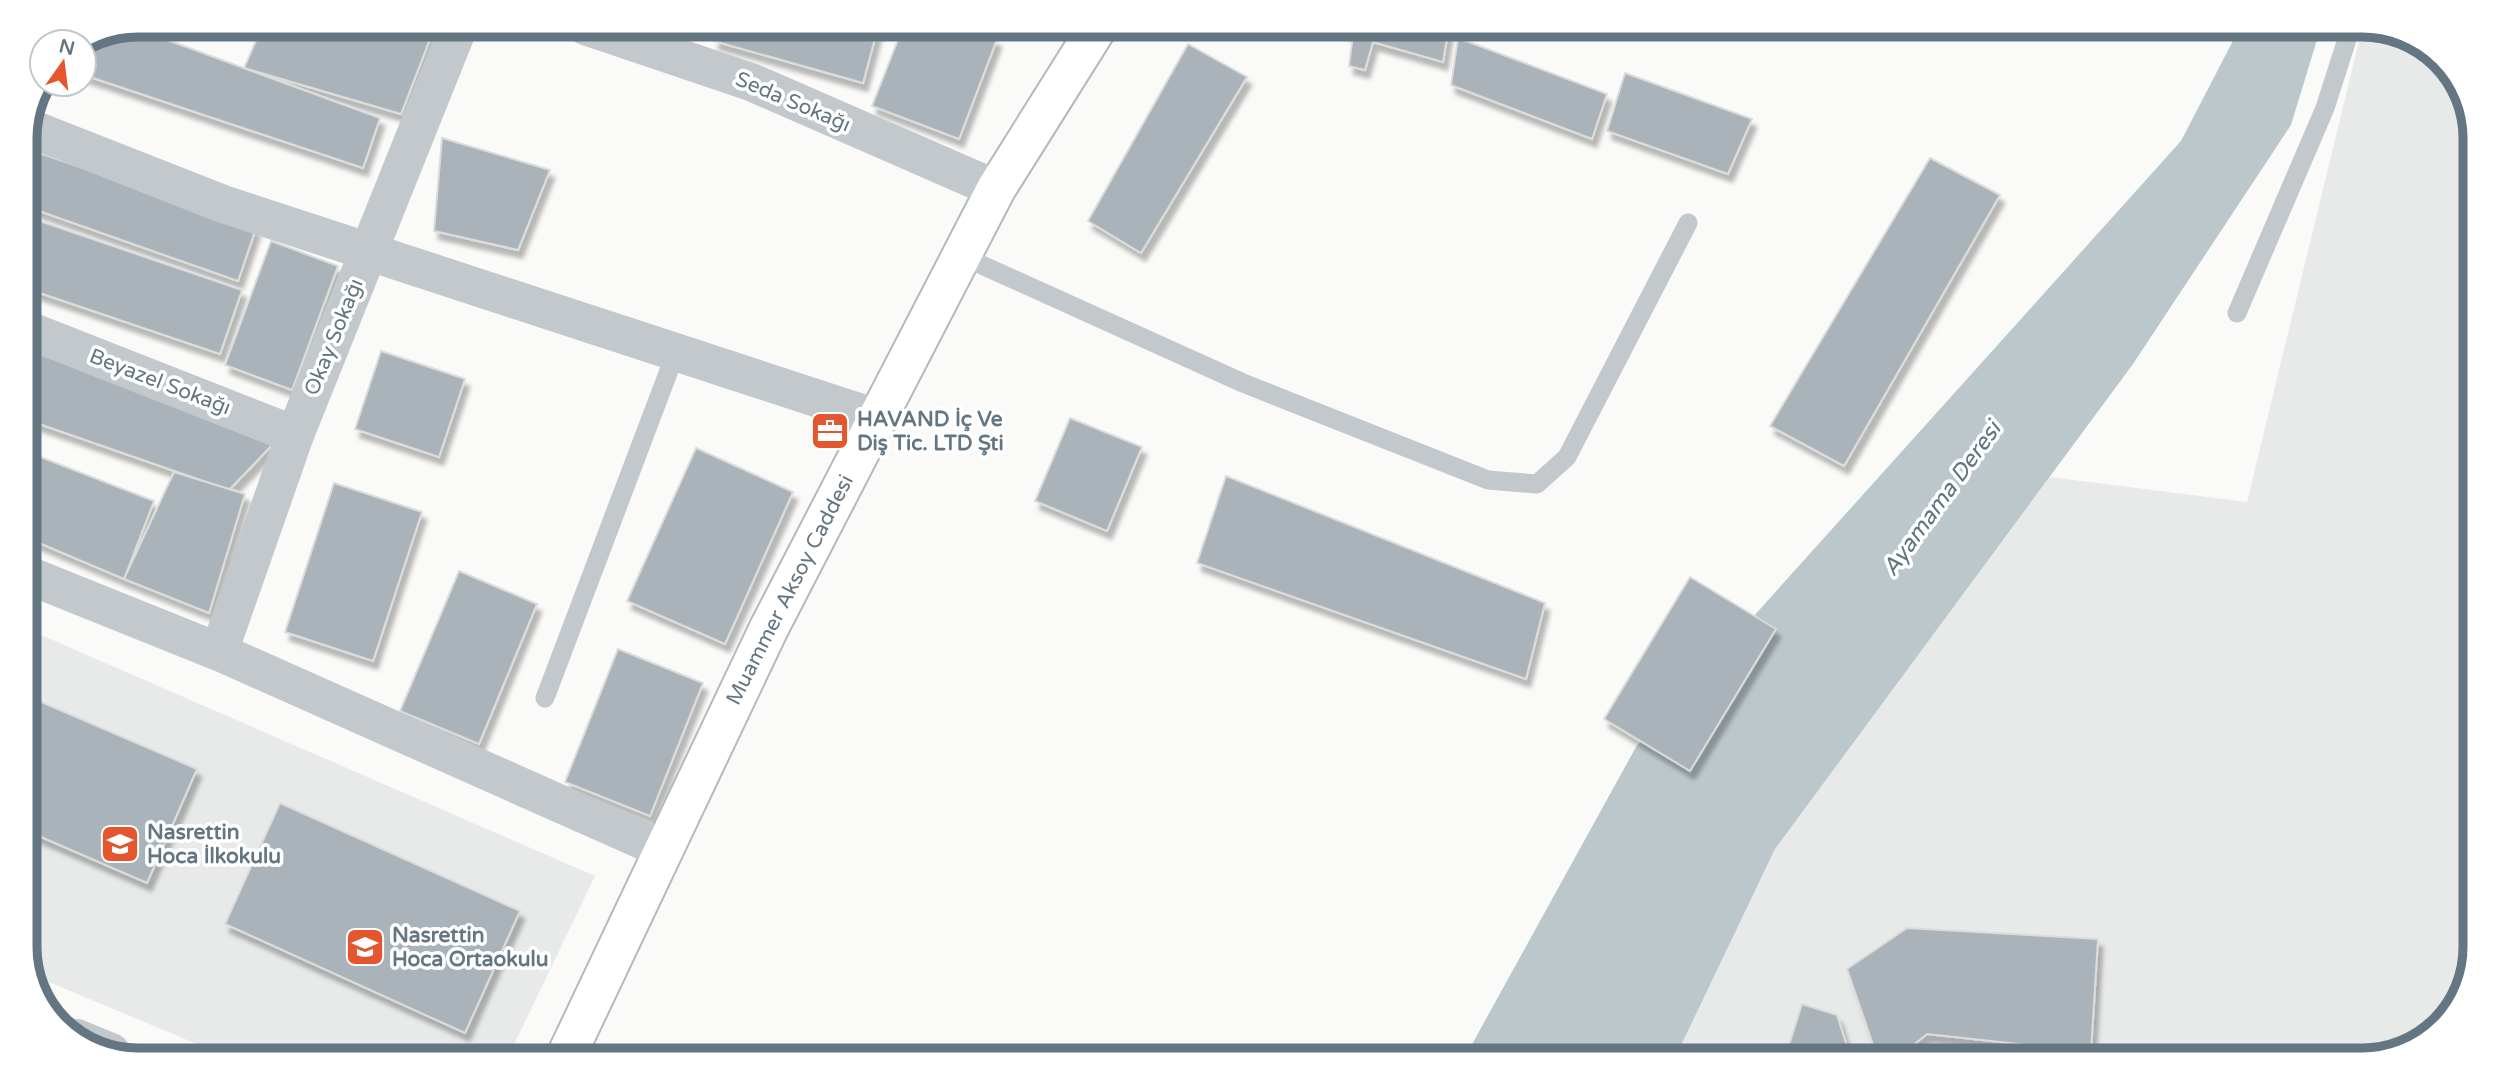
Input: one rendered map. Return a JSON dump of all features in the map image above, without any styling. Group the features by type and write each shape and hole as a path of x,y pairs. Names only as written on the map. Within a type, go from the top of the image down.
{"main road":[{"name":"Muammer Aksoy Caddesi","path":"570,1048 769,628 877,418 996,189 1091,37"}],"street":[{"name":"Okay Sokağı","path":"219,652 295,435 455,37"},
{"name":"Seda Sokağı","path":"618,37 751,82 996,189"},
{"path":"37,131 223,204 877,418"},
{"name":"Beyazel Sokağı","path":"37,334 295,435"},
{"path":"37,579 219,652 664,850"}],"lane":[{"path":"2237,313 2325,108 2348,37"},
{"path":"962,256 1243,383 1475,475 1488,480 1537,484 1567,457 1688,223"},
{"path":"545,698 676,352"}],"shaded area":[{"path":"2360,37 2401,44 2429,62 2446,82 2458,105 2463,131 2463,947 2456,986 2450,998 2429,1023 2407,1038 2388,1045 2362,1048 1680,1048 1775,849 2050,477 2247,502"},
{"name":"Nasrettin Hoca Ortaokulu","path":"37,633 595,876 512,1048 206,1048 42,979 37,954"}],"water":[{"name":"Ayamama Deresi","path":"2235,37 2318,37 2291,125 2133,364 1775,849 1680,1048 1470,1048 1636,747 2181,141"}],"building":[{"path":"159,37 380,118 363,168 98,80 98,45 118,39"},
{"path":"258,37 431,37 401,114 244,68"},
{"path":"715,37 875,37 863,83 714,41"},
{"path":"899,37 997,39 959,139 872,106"},
{"path":"1353,37 1447,37 1443,62 1373,42 1365,70 1349,66"},
{"path":"1458,38 1607,94 1592,139 1451,85"},
{"path":"1188,44 1247,77 1141,253 1088,221"},
{"path":"1625,73 1752,119 1728,174 1607,131"},
{"path":"442,138 550,170 518,250 434,231"},
{"path":"37,152 256,228 238,281 37,210"},
{"path":"1930,158 2000,195 1844,466 1770,426"},
{"path":"37,220 242,290 220,354 37,292"},
{"path":"271,241 338,266 292,390 225,365"},
{"path":"37,350 276,441 229,490 37,423"},
{"path":"381,351 465,379 439,457 355,429"},
{"path":"1070,418 1142,447 1107,531 1035,501"},
{"path":"696,448 793,492 725,644 627,601"},
{"path":"37,456 154,501 124,579 37,542"},
{"path":"174,472 245,494 209,613 124,579"},
{"path":"1226,476 1545,603 1526,679 1197,563"},
{"path":"334,483 422,512 373,661 285,632"},
{"path":"459,571 537,604 479,744 400,711"},
{"path":"1690,577 1776,629 1690,771 1604,719"},
{"path":"618,649 703,683 650,816 565,782"},
{"path":"37,700 197,769 147,883 37,835"},
{"path":"280,803 520,911 465,1033 225,924"},
{"path":"1907,928 2098,939 2091,1048 2055,1048 1927,1034 1910,1048 1874,1048 1847,969"},
{"path":"1802,1004 1837,1015 1848,1048 1788,1048"}],"place":[{"name":"HAVAND İç Ve Diş Tic. LTD Şti","path":"830,431"},
{"name":"Nasrettin Hoca İlkokulu","path":"120,844"},
{"name":"Nasrettin Hoca Ortaokulu","path":"365,947"}]}
